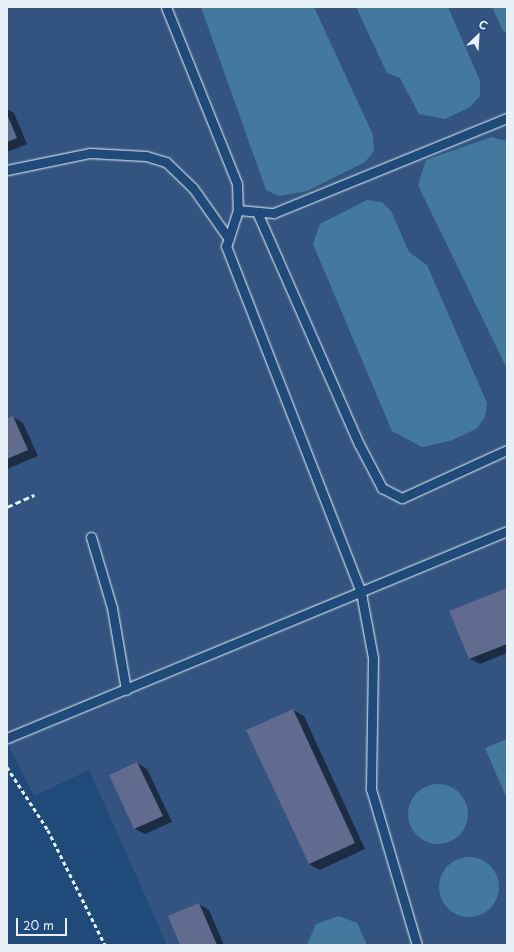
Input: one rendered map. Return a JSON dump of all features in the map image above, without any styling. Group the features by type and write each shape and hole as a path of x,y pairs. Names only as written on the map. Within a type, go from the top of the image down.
{"lane":[{"path":"166,7 238,184 238,210 226,246 361,593 373,658 371,789 417,945"},
{"path":"238,210 274,213 507,118"},
{"path":"7,170 90,153 146,156 166,162 192,188 229,239"},
{"path":"257,212 359,444 382,488 402,498 507,450"},
{"path":"7,738 361,593 507,531"},
{"path":"91,537 112,608 126,690"}],"path":[{"path":"7,767 48,830 78,897 105,945"}],"shaded area":[{"path":"7,7 507,7 507,945 167,945 89,770 34,796 7,743"},
{"path":"201,7 314,7 373,135 374,151 365,162 307,191 279,196 266,190"},
{"path":"356,7 448,7 480,81 480,96 470,107 445,119 419,114 400,78 387,73"},
{"path":"492,7 507,7 507,33 503,31"},
{"path":"491,137 507,141 507,369 418,185 426,160"},
{"path":"367,200 382,202 391,211 409,252 427,265 487,403 485,417 476,429 450,441 422,447 392,431 313,244 320,224"},
{"path":"507,739 507,799 485,748"},
{"path":"432,784 444,784 455,789 463,797 468,808 466,826 455,839 444,844 432,844 421,839 413,831 408,820 408,808 413,797 421,789"},
{"path":"463,857 475,857 486,862 494,870 499,881 497,899 486,912 475,917 463,917 452,912 444,904 439,893 439,881 444,870 452,862"},
{"path":"339,916 357,923 367,945 307,945 316,924"}],"building":[{"path":"7,114 17,138 7,142"},
{"path":"13,416 28,450 7,459 7,418"},
{"path":"507,588 507,644 469,659 449,611"},
{"path":"293,709 355,843 309,864 246,730"},
{"path":"137,762 163,816 134,829 109,775"},
{"path":"199,903 217,945 180,945 168,916"}],"railway":[{"path":"7,507 34,495"}]}
